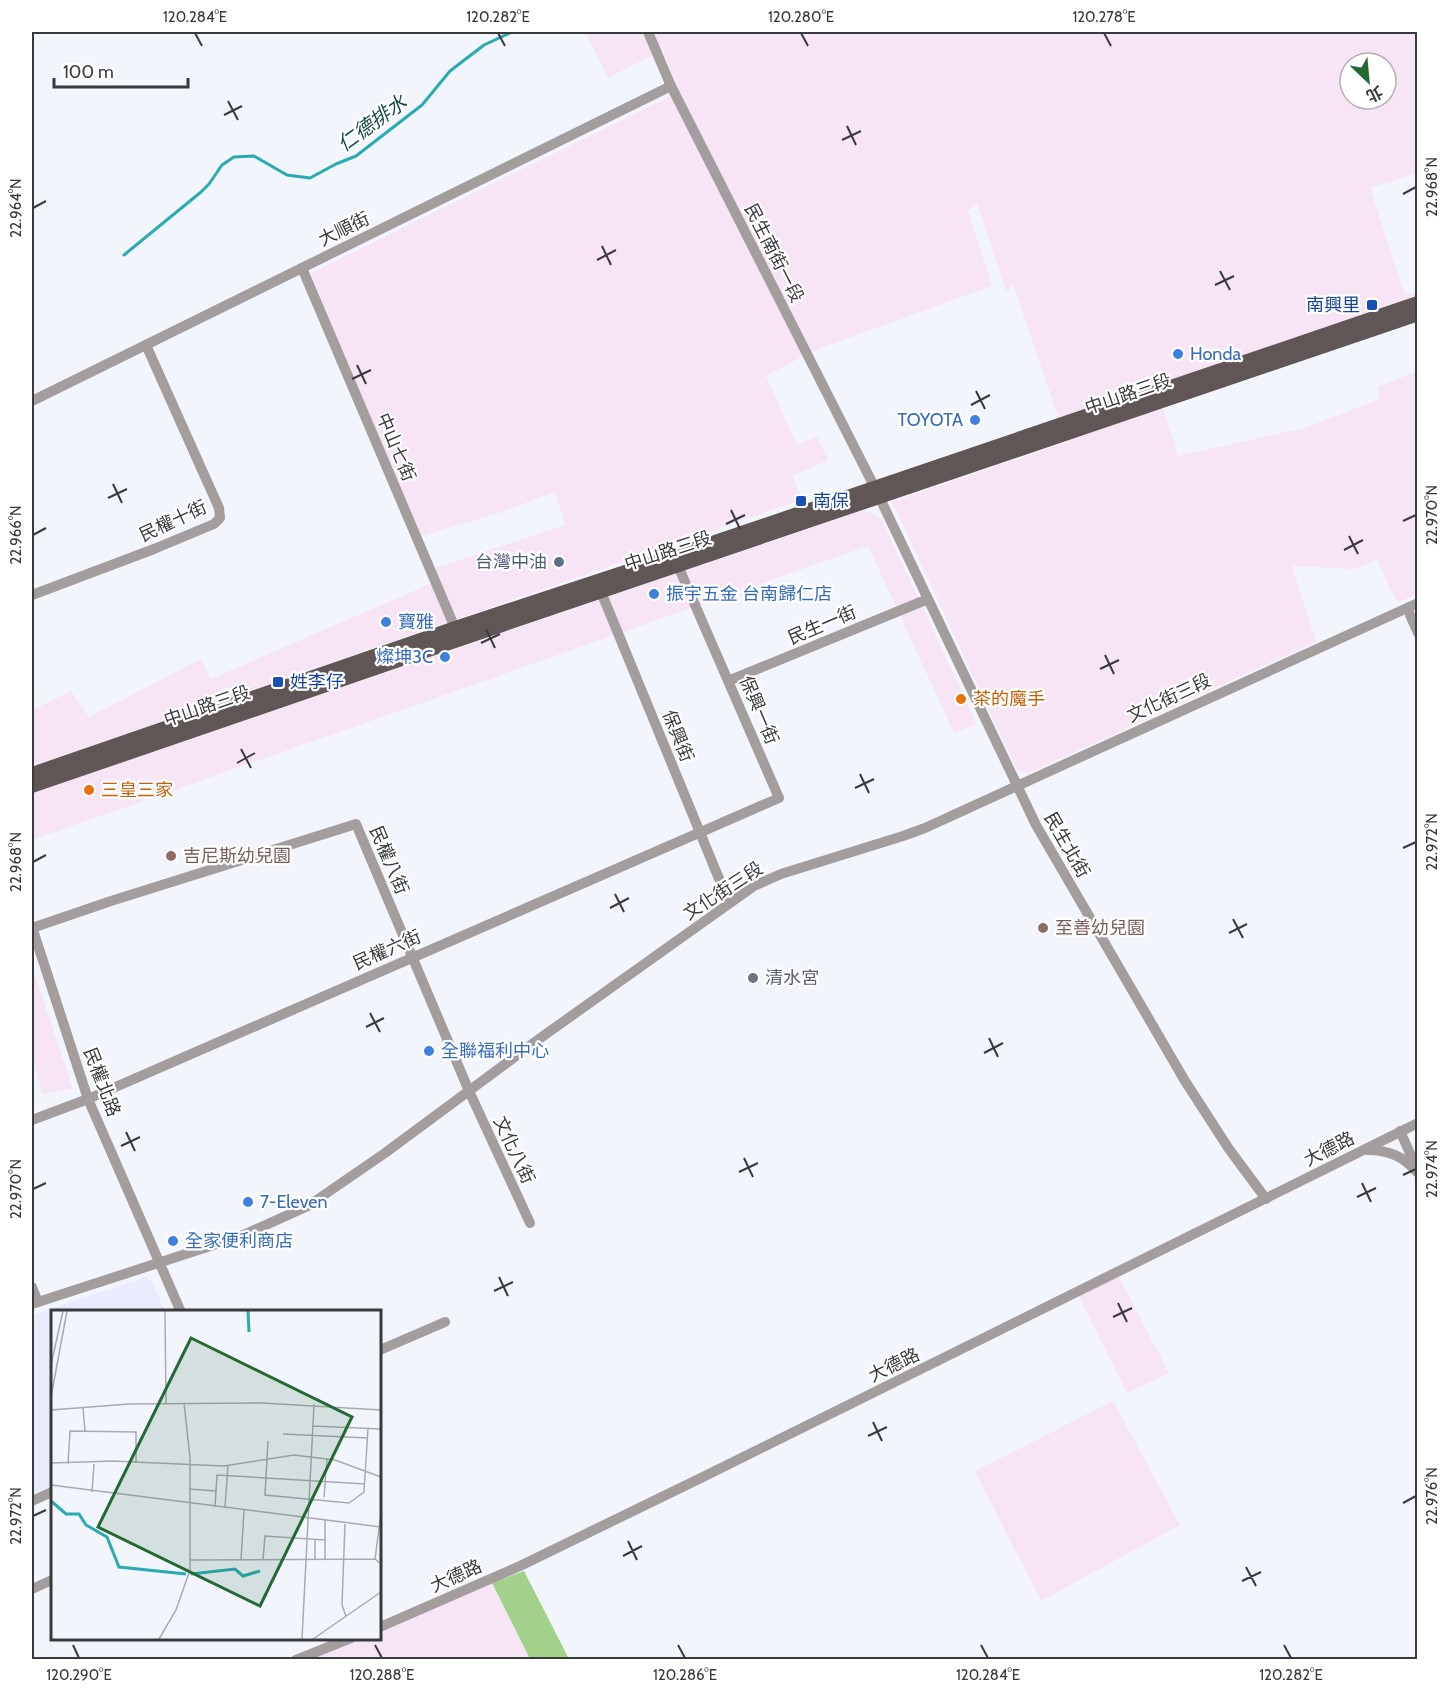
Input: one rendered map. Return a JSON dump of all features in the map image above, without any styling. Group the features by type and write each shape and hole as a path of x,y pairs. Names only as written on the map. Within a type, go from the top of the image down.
{"main road":[{"name":"中山路三段","path":"877,493 1418,303"},
{"name":"中山路三段","path":"32,774 1418,314"},
{"name":"中山路三段","path":"32,786 458,633"}],"street":[{"name":"民生南街一段","path":"648,32 671,86 877,493"},
{"name":"大順街","path":"32,401 671,86"},
{"name":"中山七街","path":"302,268 458,633"},
{"name":"民權十街","path":"32,595 154,549 214,524 220,518 219,508 146,345"},
{"name":"民生北街","path":"877,493 1036,825 1185,1082 1229,1149 1266,1199"},
{"name":"保興一街","path":"676,561 779,798 699,832"},
{"name":"保興街","path":"599,586 729,903"},
{"name":"民生一街","path":"728,681 928,599"},
{"name":"文化街三段","path":"35,1303 241,1236 308,1206 385,1153 729,903 767,879 903,836 1412,605"},
{"path":"1412,605 1418,633"},
{"name":"民權八街","path":"32,928 356,824 412,957"},
{"name":"民權六街","path":"32,1120 88,1099 699,832"},
{"name":"民權北路","path":"32,928 88,1099 181,1310"},
{"name":"文化八街","path":"412,957 469,1090 530,1223"},
{"name":"大德路","path":"381,1627 530,1561 1418,1123"},
{"path":"1400,1131 1418,1171"},
{"path":"1363,1150 1395,1154 1418,1171"},
{"path":"32,1287 35,1303"},
{"path":"381,1350 445,1322"},
{"path":"32,1501 51,1492"},
{"path":"32,1589 51,1580"},
{"path":"296,1659 326,1643 341,1640"}],"shaded area":[{"path":"585,32 1417,32 1417,173 1370,188 1405,295 1417,291 1417,322 1163,406 1178,456 1304,428 1380,399 1378,387 1417,371 1417,594 1397,603 1377,560 1354,569 1292,566 1316,642 1029,773 1017,770 892,502 1067,442 1013,285 1006,291 977,204 968,211 992,286 813,351 766,376 797,445 817,436 828,460 793,476 801,500 32,766 32,710 71,691 89,717 201,659 211,679 432,583 426,571 565,525 555,492 505,511 422,536 366,410 311,273 679,92 663,50 608,78"},
{"path":"864,510 881,518 977,724 954,733 868,546 32,840 32,793"},
{"path":"32,966 73,1089 43,1094 32,1059"},
{"path":"1118,1275 1169,1373 1127,1393 1078,1295"},
{"path":"146,1277 152,1282 165,1310 51,1310 51,1486 32,1495 32,1315"},
{"path":"1113,1401 1180,1525 1041,1601 975,1471"},
{"path":"492,1583 530,1659 301,1660 351,1640 381,1640 381,1628"}],"green space":[{"path":"524,1571 569,1659 530,1659 492,1583"}],"waterway":[{"name":"仁德排水","path":"124,255 201,192 222,165 234,157 254,156 287,175 310,178 356,156 422,105 450,71 484,45 512,32"}],"place":[{"name":"南興里","path":"1372,305"},
{"name":"Honda","path":"1178,354"},
{"name":"TOYOTA","path":"975,420"},
{"name":"南保","path":"801,501"},
{"name":"台灣中油","path":"559,562"},
{"name":"振宇五金 台南歸仁店","path":"654,594"},
{"name":"寶雅","path":"386,622"},
{"name":"燦坤3C","path":"445,657"},
{"name":"姓李仔","path":"278,682"},
{"name":"茶的魔手","path":"961,699"},
{"name":"三皇三家","path":"89,790"},
{"name":"吉尼斯幼兒園","path":"171,856"},
{"name":"至善幼兒園","path":"1043,928"},
{"name":"清水宮","path":"753,978"},
{"name":"全聯福利中心","path":"429,1051"},
{"name":"7-Eleven","path":"248,1202"},
{"name":"全家便利商店","path":"173,1241"}]}
